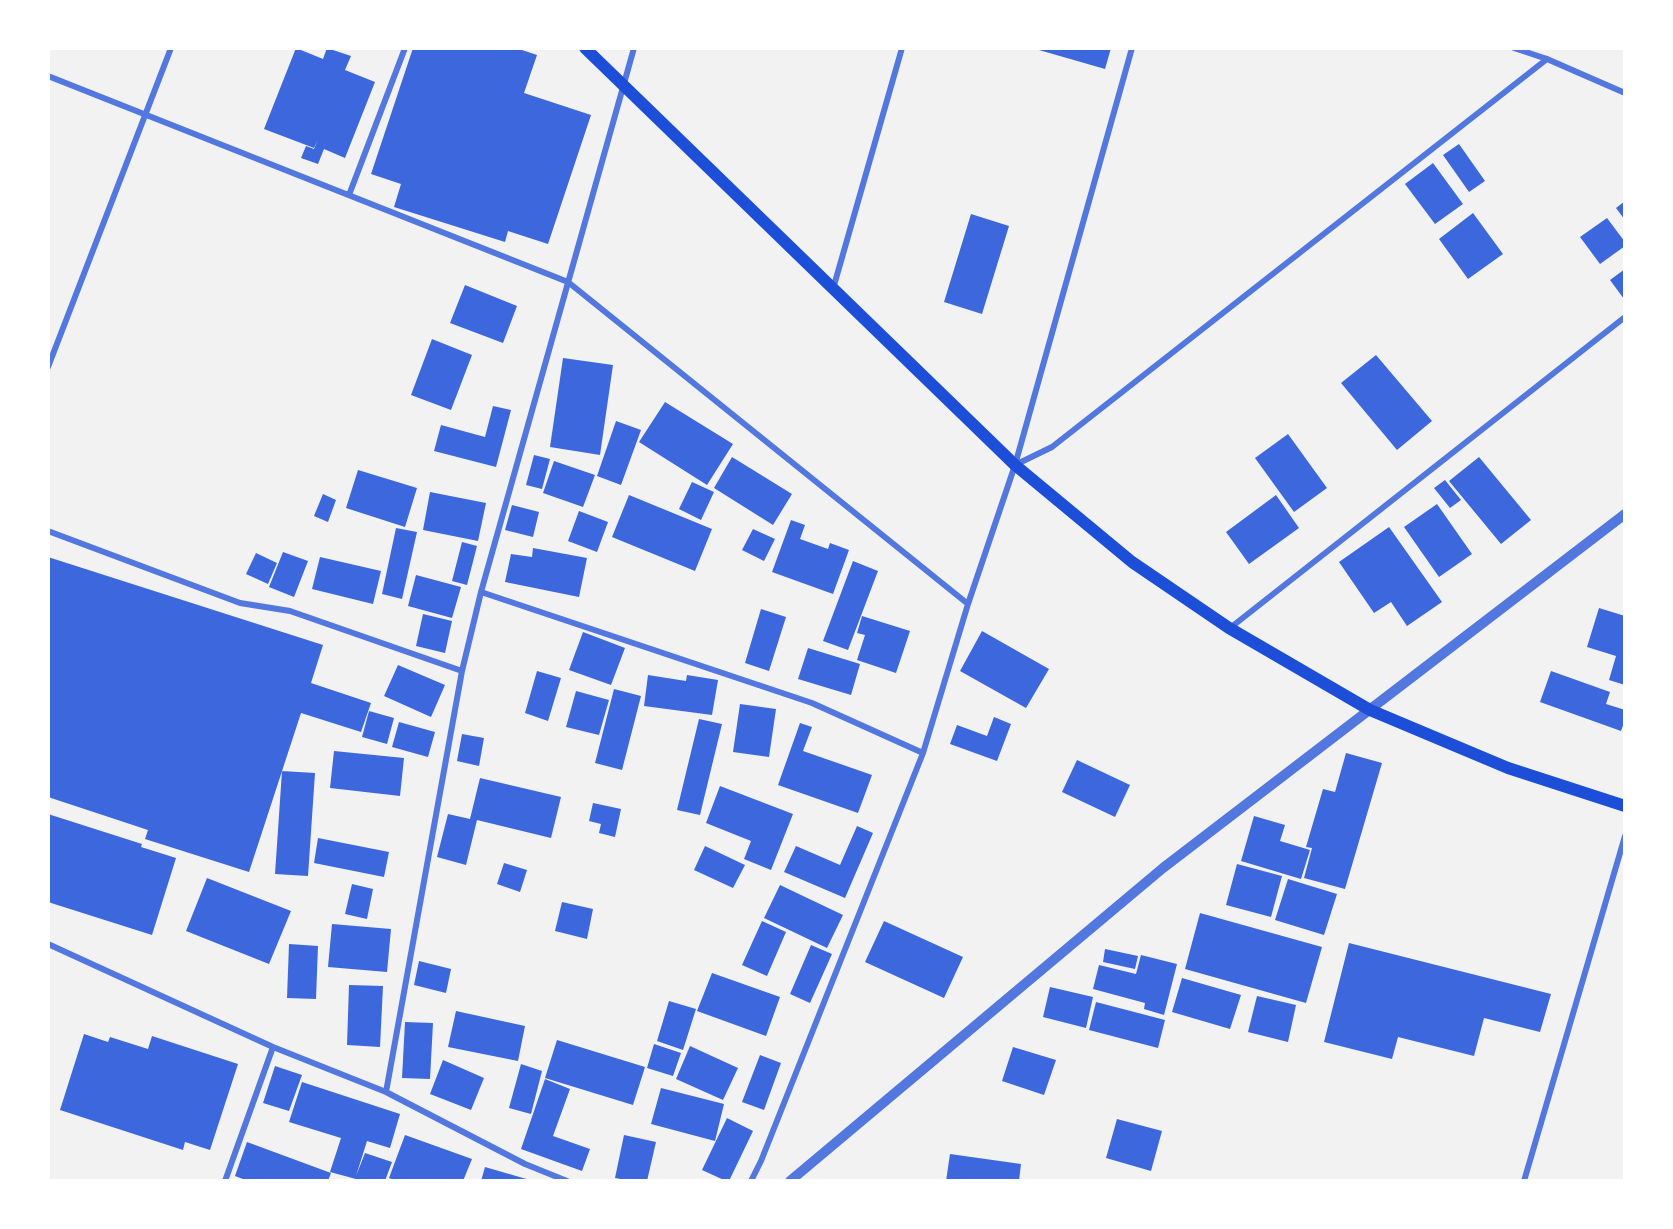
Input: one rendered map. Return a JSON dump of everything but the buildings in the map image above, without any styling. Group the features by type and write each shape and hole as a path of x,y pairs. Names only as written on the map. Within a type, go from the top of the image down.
{"main road":[{"path":"585,48 1015,465 1132,562 1229,628 1370,710 1508,768 1625,806"}],"street":[{"path":"48,368 171,48"},
{"path":"349,195 405,48"},
{"path":"386,1092 462,671 481,592 634,48"},
{"path":"833,289 902,48"},
{"path":"751,1181 761,1161 923,753 968,604 1015,465 1132,48"},
{"path":"1514,48 1625,93"},
{"path":"1015,465 1052,447 1547,60"},
{"path":"48,76 568,282 968,604"},
{"path":"1229,628 1625,317"},
{"path":"790,1181 1163,868 1625,514"},
{"path":"48,531 240,603 290,611 462,671"},
{"path":"481,592 812,703 923,753"},
{"path":"1524,1181 1625,836"},
{"path":"48,944 273,1047 386,1092 525,1164 567,1181"},
{"path":"225,1181 273,1047"}]}
